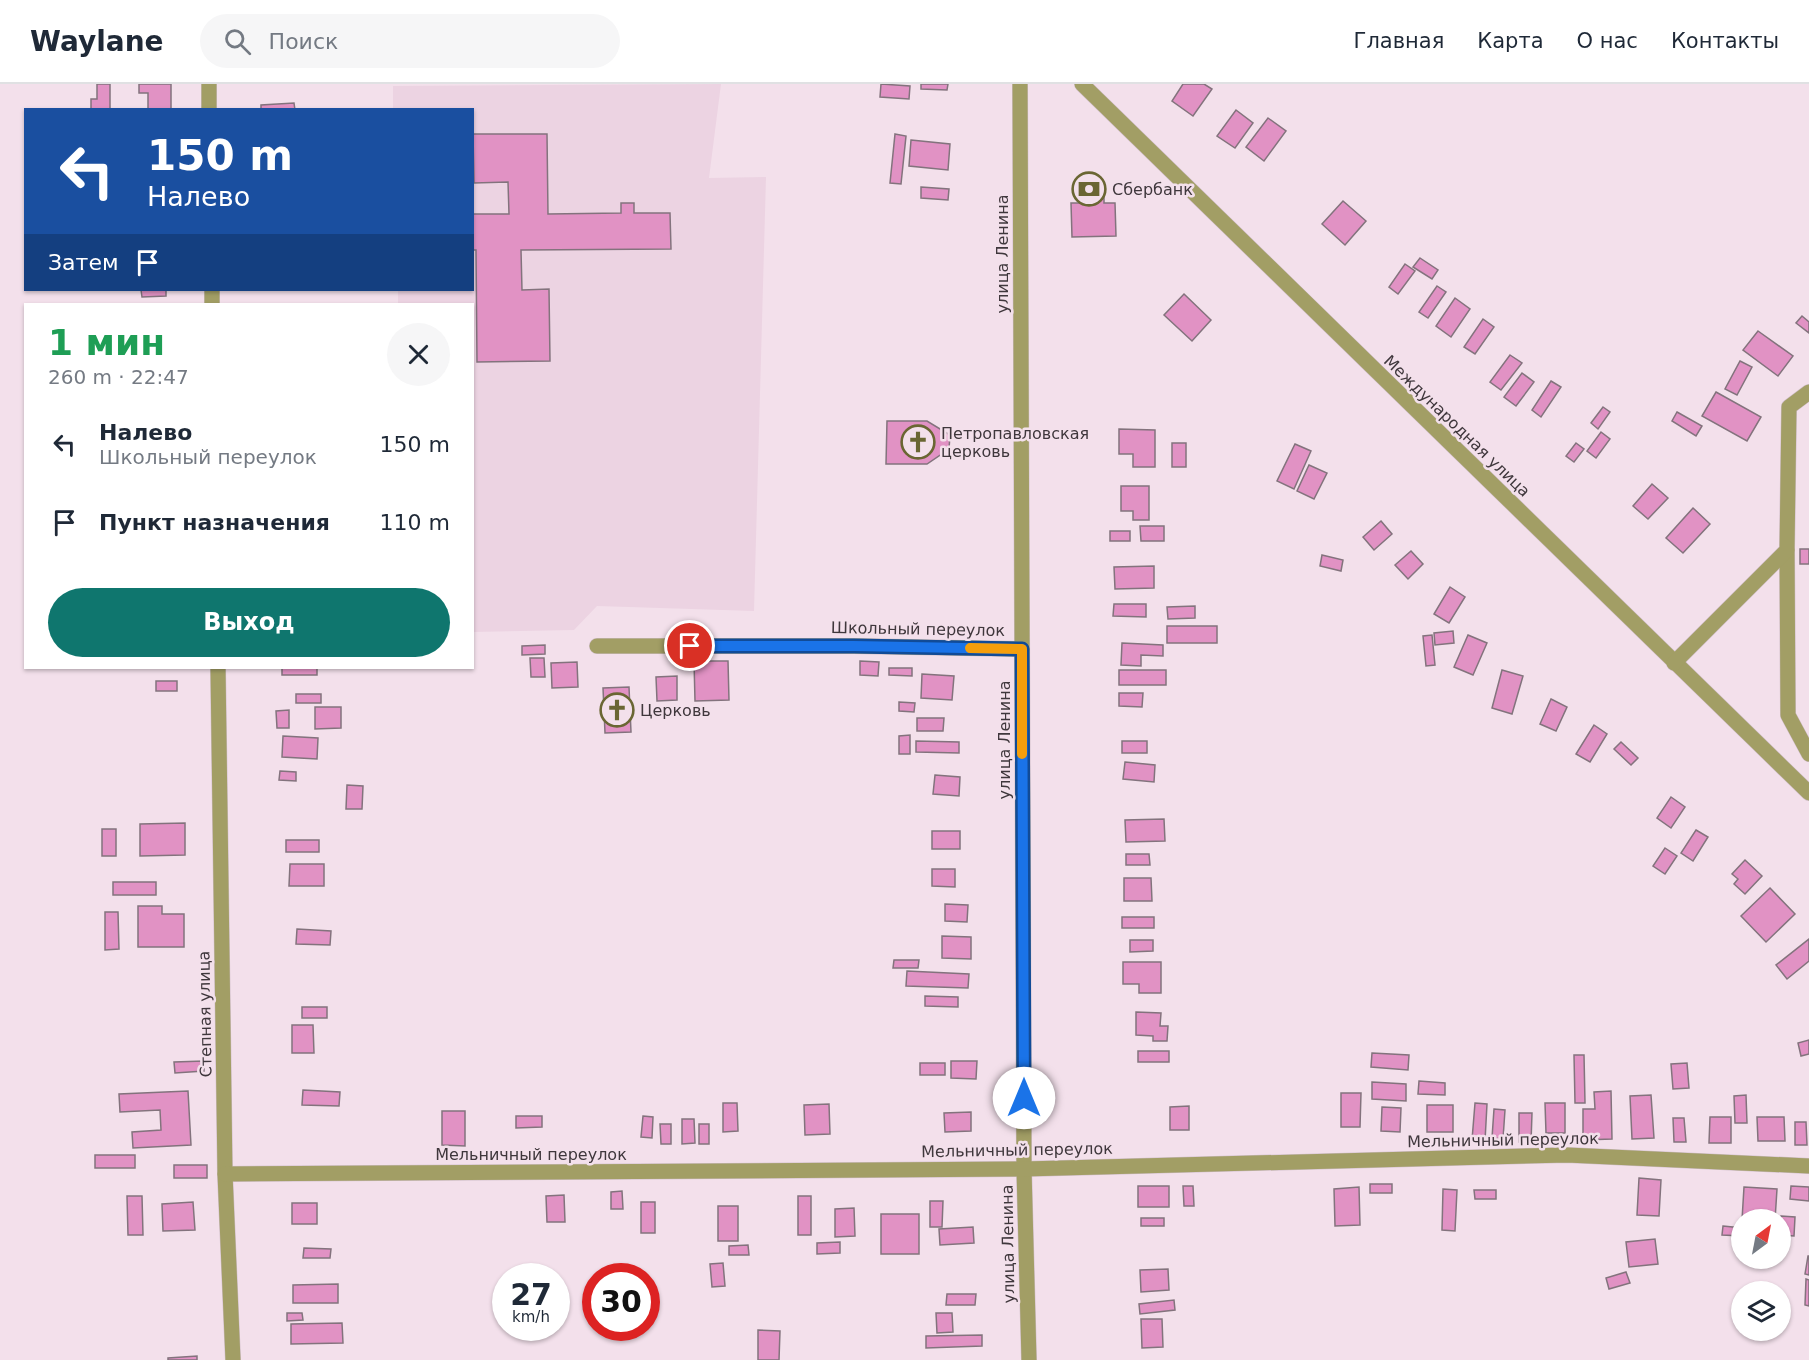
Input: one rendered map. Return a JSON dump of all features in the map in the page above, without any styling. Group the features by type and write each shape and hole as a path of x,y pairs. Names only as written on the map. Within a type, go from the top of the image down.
{"street":[{"path":"209,84 210,108"},
{"name":"улица Ленина","path":"1020,84 1024,1169 1029,1360"},
{"name":"Международная улица","path":"1082,84 1809,793"},
{"path":"1809,392 1789,407 1787,550 1788,715 1809,754"},
{"path":"1674,663 1787,550"},
{"name":"Школьный переулок","path":"597,646 854,646 1022,649"},
{"name":"Степная улица","path":"218,669 225,1174 233,1360"},
{"name":"Мельничный переулок","path":"225,1174 1024,1169 1567,1155 1809,1166"}],"shaded area":[{"path":"721,84 709,178 766,177 754,611 597,606 574,630 474,632 474,303 398,303 398,291 474,291 474,108 393,108 393,86"}],"building":[{"path":"97,84 110,84 110,108 91,108 91,99 97,99"},
{"path":"139,84 171,84 171,108 148,108 148,93 139,93"},
{"path":"881,84 910,86 909,99 880,97"},
{"path":"921,84 948,84 947,90 921,89"},
{"path":"1183,84 1204,84 1212,89 1193,116 1172,101"},
{"path":"294,103 295,108 261,108 261,105"},
{"path":"1236,110 1253,123 1235,148 1217,136"},
{"path":"1268,118 1286,131 1264,161 1246,147"},
{"path":"474,134 547,134 548,214 621,213 621,203 634,203 634,213 670,213 671,249 521,250 522,290 549,289 550,361 477,362 474,214 509,214 508,182 474,183"},
{"path":"895,134 906,136 901,184 890,183"},
{"path":"911,140 950,144 948,170 909,166"},
{"path":"1081,183 1104,183 1104,203 1115,203 1116,236 1072,237 1071,203 1082,203"},
{"path":"921,187 949,189 948,200 921,198"},
{"path":"1343,201 1366,221 1345,245 1322,224"},
{"path":"1420,258 1438,270 1432,279 1413,267"},
{"path":"1405,264 1415,271 1398,294 1389,287"},
{"path":"1437,286 1446,292 1428,318 1419,312"},
{"path":"141,291 166,291 166,296 142,297"},
{"path":"1184,294 1211,320 1192,341 1164,315"},
{"path":"1455,298 1470,309 1451,337 1436,326"},
{"path":"1802,316 1809,322 1809,333 1796,323"},
{"path":"1483,319 1494,327 1475,354 1464,347"},
{"path":"1758,331 1793,356 1778,376 1743,350"},
{"path":"1510,355 1522,363 1501,390 1490,382"},
{"path":"1740,361 1752,367 1737,395 1725,389"},
{"path":"1522,373 1534,382 1516,406 1504,397"},
{"path":"1551,381 1561,387 1541,417 1532,410"},
{"path":"1716,392 1761,417 1747,441 1702,416"},
{"path":"1603,407 1610,412 1598,429 1591,423"},
{"path":"1677,412 1702,426 1696,436 1672,421"},
{"name":"Петропавловская церковь","path":"887,421 927,421 950,435 949,449 927,464 886,464"},
{"path":"1119,429 1155,430 1155,467 1133,467 1133,454 1119,454"},
{"path":"1601,432 1610,439 1596,458 1587,451"},
{"path":"1172,443 1186,443 1186,467 1172,467"},
{"path":"1576,443 1584,449 1574,462 1566,456"},
{"path":"1295,444 1311,451 1294,489 1277,481"},
{"path":"1309,465 1327,473 1314,499 1297,491"},
{"path":"1652,484 1668,498 1648,519 1633,506"},
{"path":"1121,486 1149,486 1149,520 1133,520 1133,511 1121,511"},
{"path":"1693,508 1710,524 1683,553 1666,538"},
{"path":"1381,521 1392,534 1374,550 1363,537"},
{"path":"1140,526 1164,526 1164,541 1141,541"},
{"path":"1110,531 1130,531 1130,541 1110,541"},
{"path":"1800,549 1809,549 1809,564 1800,564"},
{"path":"1411,551 1423,564 1408,579 1395,565"},
{"path":"1322,555 1343,560 1341,571 1320,566"},
{"path":"1154,566 1154,588 1115,589 1114,567"},
{"path":"1450,587 1465,597 1449,623 1434,614"},
{"path":"1114,604 1146,604 1146,617 1113,616"},
{"path":"1195,606 1195,618 1168,619 1167,607"},
{"path":"1167,626 1217,626 1217,643 1167,643"},
{"path":"1453,631 1454,643 1435,645 1434,633"},
{"path":"1432,635 1435,665 1426,666 1423,636"},
{"path":"1468,635 1487,643 1473,675 1454,667"},
{"path":"1122,643 1163,645 1163,656 1141,655 1141,666 1121,665"},
{"path":"545,645 545,654 522,655 522,646"},
{"path":"530,658 544,658 545,677 531,677"},
{"path":"694,661 728,661 729,700 695,701"},
{"path":"860,661 879,662 878,676 860,675"},
{"path":"577,662 578,687 552,688 551,663"},
{"path":"889,668 912,668 912,676 889,675"},
{"path":"282,669 317,669 317,675 282,675"},
{"path":"1119,670 1166,670 1166,685 1119,685"},
{"path":"1502,670 1523,676 1512,714 1492,708"},
{"path":"922,674 954,676 952,700 921,698"},
{"path":"677,676 677,700 657,701 656,677"},
{"path":"156,681 177,681 177,691 156,691"},
{"name":"Церковь","path":"629,687 631,732 605,733 603,688"},
{"path":"1119,693 1143,693 1142,707 1119,706"},
{"path":"296,694 321,694 321,703 296,703"},
{"path":"1551,699 1567,707 1556,731 1540,724"},
{"path":"899,702 915,703 914,712 899,711"},
{"path":"315,707 341,707 341,728 315,729"},
{"path":"289,710 289,728 277,728 276,711"},
{"path":"917,718 944,718 943,731 917,731"},
{"path":"1594,725 1607,734 1590,762 1576,754"},
{"path":"910,735 910,754 899,754 899,736"},
{"path":"283,736 318,738 317,759 282,757"},
{"path":"916,741 959,742 959,753 916,752"},
{"path":"1122,741 1147,741 1147,753 1122,753"},
{"path":"1621,742 1638,758 1631,765 1614,749"},
{"path":"1125,762 1155,765 1154,782 1123,779"},
{"path":"280,771 296,772 296,781 279,780"},
{"path":"935,775 960,777 959,796 933,794"},
{"path":"347,785 363,786 362,809 346,809"},
{"path":"1671,797 1685,807 1671,828 1657,818"},
{"path":"1164,819 1165,841 1126,842 1125,820"},
{"path":"185,823 185,855 140,856 140,824"},
{"path":"102,829 116,829 116,856 102,856"},
{"path":"1696,830 1708,837 1693,861 1681,853"},
{"path":"932,831 960,831 960,849 932,849"},
{"path":"286,840 319,840 319,852 286,852"},
{"path":"1665,848 1677,856 1665,874 1653,866"},
{"path":"1126,854 1149,854 1150,865 1126,865"},
{"path":"1745,860 1762,876 1745,894 1734,884 1738,879 1732,874"},
{"path":"290,864 324,864 324,886 289,886"},
{"path":"932,869 955,869 955,887 932,886"},
{"path":"1124,878 1151,878 1152,901 1124,901"},
{"path":"113,882 156,882 156,895 113,895"},
{"path":"1770,888 1795,914 1766,942 1741,916"},
{"path":"945,904 968,905 967,922 945,921"},
{"path":"138,906 162,906 162,914 184,914 184,947 138,947"},
{"path":"105,912 118,912 119,949 105,950"},
{"path":"1122,917 1154,917 1154,928 1122,928"},
{"path":"297,929 331,931 330,945 296,944"},
{"path":"942,936 971,937 971,959 942,958"},
{"path":"1809,939 1809,961 1787,979 1776,965"},
{"path":"1130,940 1153,940 1153,951 1130,952"},
{"path":"894,960 919,960 918,968 893,968"},
{"path":"1123,962 1161,962 1161,993 1139,993 1139,984 1123,984"},
{"path":"907,971 969,974 968,988 906,986"},
{"path":"925,996 958,997 958,1007 925,1006"},
{"path":"302,1007 327,1007 327,1018 302,1018"},
{"path":"1136,1012 1161,1013 1160,1026 1168,1026 1167,1041 1153,1041 1153,1036 1136,1035"},
{"path":"292,1025 313,1025 314,1053 292,1053"},
{"path":"1809,1040 1809,1054 1801,1056 1798,1043"},
{"path":"1138,1051 1169,1051 1169,1062 1138,1062"},
{"path":"1372,1053 1409,1055 1408,1070 1371,1067"},
{"path":"1574,1055 1584,1055 1585,1103 1575,1103"},
{"path":"204,1061 204,1071 175,1073 174,1062"},
{"path":"951,1061 977,1061 976,1079 951,1078"},
{"path":"920,1063 945,1063 945,1075 920,1075"},
{"path":"1687,1063 1689,1088 1673,1089 1671,1064"},
{"path":"1419,1081 1445,1083 1445,1095 1418,1094"},
{"path":"1372,1082 1406,1084 1406,1101 1372,1099"},
{"path":"303,1090 340,1092 339,1106 302,1105"},
{"path":"188,1091 191,1145 133,1148 132,1132 161,1130 160,1110 120,1112 119,1094"},
{"path":"1611,1091 1612,1139 1583,1140 1583,1109 1595,1109 1594,1092"},
{"path":"1341,1093 1361,1093 1360,1127 1341,1127"},
{"path":"1651,1095 1654,1138 1632,1139 1630,1096"},
{"path":"1746,1095 1747,1123 1735,1123 1734,1096"},
{"path":"723,1103 737,1103 738,1131 723,1132"},
{"path":"1475,1103 1487,1104 1485,1141 1472,1140"},
{"path":"1545,1103 1565,1103 1565,1133 1546,1133"},
{"path":"829,1104 830,1134 805,1135 804,1105"},
{"path":"1427,1105 1453,1105 1453,1132 1427,1132"},
{"path":"1189,1106 1189,1130 1170,1130 1170,1107"},
{"path":"1382,1107 1401,1108 1400,1132 1381,1131"},
{"path":"1494,1109 1505,1110 1503,1139 1492,1138"},
{"path":"442,1111 465,1111 465,1146 442,1145"},
{"path":"971,1112 971,1131 945,1132 944,1113"},
{"path":"1519,1113 1532,1113 1531,1143 1519,1142"},
{"path":"516,1116 542,1116 542,1127 516,1128"},
{"path":"643,1116 653,1117 652,1138 641,1137"},
{"path":"1710,1117 1731,1117 1731,1143 1709,1143"},
{"path":"1757,1117 1784,1117 1785,1141 1758,1141"},
{"path":"1673,1118 1684,1118 1686,1142 1674,1142"},
{"path":"682,1119 694,1119 695,1143 682,1144"},
{"path":"1795,1122 1806,1122 1807,1145 1795,1145"},
{"path":"660,1124 671,1124 671,1144 661,1144"},
{"path":"699,1124 709,1124 709,1144 699,1144"},
{"path":"95,1155 135,1155 135,1168 95,1168"},
{"path":"174,1165 207,1165 207,1178 174,1178"},
{"path":"1639,1178 1661,1180 1659,1216 1637,1215"},
{"path":"1370,1184 1392,1184 1392,1193 1370,1193"},
{"path":"1138,1186 1169,1186 1169,1207 1138,1207"},
{"path":"1183,1186 1193,1186 1194,1206 1184,1206"},
{"path":"1791,1186 1809,1187 1809,1201 1790,1199"},
{"path":"1359,1187 1360,1225 1335,1226 1334,1189"},
{"path":"1744,1187 1777,1189 1776,1209 1743,1209"},
{"path":"1443,1189 1457,1190 1455,1231 1442,1230"},
{"path":"1474,1190 1496,1190 1496,1199 1475,1199"},
{"path":"622,1191 623,1209 611,1209 611,1192"},
{"path":"564,1195 565,1222 547,1222 546,1196"},
{"path":"127,1196 142,1196 143,1235 128,1235"},
{"path":"798,1196 811,1196 811,1235 798,1235"},
{"path":"930,1201 943,1201 942,1227 930,1227"},
{"path":"193,1202 195,1230 163,1231 162,1204"},
{"path":"641,1202 655,1202 655,1233 641,1233"},
{"path":"292,1203 317,1203 317,1224 292,1224"},
{"path":"718,1206 738,1206 738,1241 718,1241"},
{"path":"854,1208 855,1236 835,1237 835,1209"},
{"path":"881,1214 919,1214 919,1254 881,1254"},
{"path":"1791,1217 1795,1217 1794,1236 1791,1236"},
{"path":"1141,1218 1164,1218 1164,1226 1141,1226"},
{"path":"1723,1226 1731,1227 1731,1235 1722,1235"},
{"path":"973,1227 974,1243 940,1245 939,1229"},
{"path":"1655,1239 1658,1264 1629,1267 1626,1242"},
{"path":"840,1242 840,1253 817,1254 817,1243"},
{"path":"748,1245 749,1255 729,1255 729,1246"},
{"path":"304,1248 331,1249 330,1258 303,1258"},
{"path":"1809,1256 1809,1275 1805,1274"},
{"path":"723,1263 725,1286 712,1287 710,1264"},
{"path":"1168,1269 1169,1290 1141,1292 1140,1270"},
{"path":"1626,1272 1630,1283 1609,1289 1606,1278"},
{"path":"1806,1279 1809,1280 1809,1306 1805,1305"},
{"path":"338,1284 338,1303 293,1303 293,1285"},
{"path":"947,1294 976,1294 975,1305 946,1305"},
{"path":"1174,1300 1175,1310 1140,1314 1139,1304"},
{"path":"287,1313 302,1313 303,1320 287,1321"},
{"path":"936,1313 952,1313 953,1332 937,1333"},
{"path":"1141,1319 1162,1319 1163,1347 1142,1348"},
{"path":"342,1323 343,1343 291,1344 291,1324"},
{"path":"758,1330 780,1331 779,1360 758,1360"},
{"path":"982,1335 982,1346 926,1348 926,1336"},
{"path":"197,1356 197,1360 168,1360 168,1358"}],"slow traffic":[{"path":"970,648 1022,649 1022,754"}],"place":[{"name":"Сбербанк","path":"1089,189"},
{"name":"Петропавловская церковь","path":"918,442"},
{"name":"Церковь","path":"617,710"}],"route":[{"path":"690,646 1022,649 1024,1098"}]}
